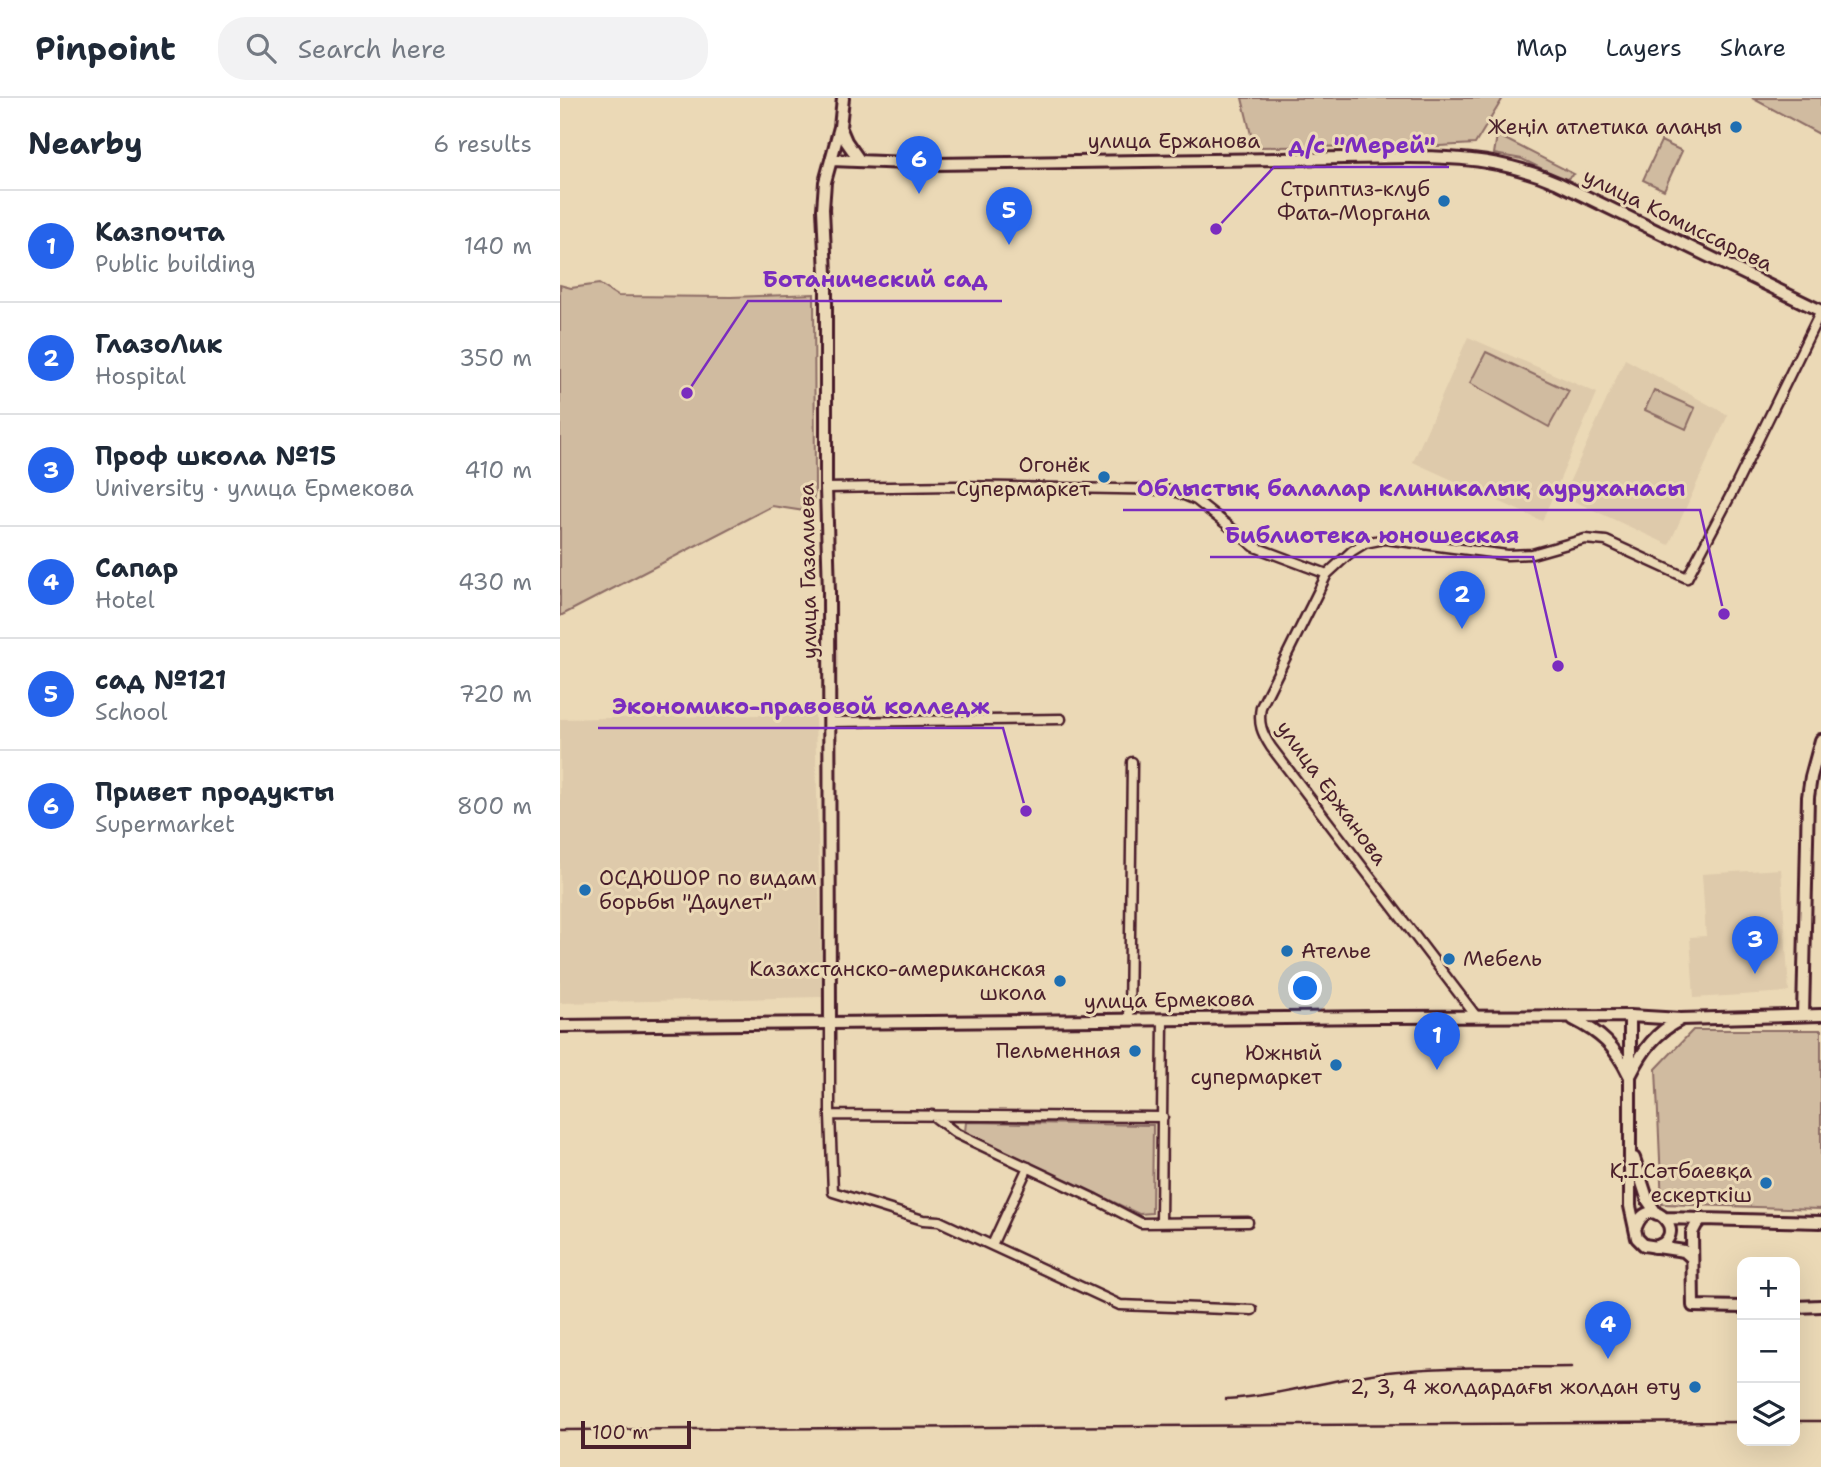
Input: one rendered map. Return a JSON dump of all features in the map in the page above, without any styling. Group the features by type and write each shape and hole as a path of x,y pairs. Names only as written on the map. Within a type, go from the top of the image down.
{"main road":[{"name":"улица Газалиева","path":"830,1023 830,592 825,488 826,274 822,209 825,182 840,127 843,98"},
{"path":"840,127 846,141 860,160"},
{"name":"улица Ержанова","path":"831,160 934,164 1446,157 1516,166"},
{"name":"улица Комиссарова","path":"1516,166 1569,188 1821,311"},
{"path":"1803,1015 1808,797 1821,740"},
{"name":"улица Ермекова","path":"560,1026 1476,1016 1630,1016 1681,1019 1821,1015"},
{"path":"1630,1016 1630,1206 1640,1242 1684,1251 1692,1258"},
{"path":"1570,1018 1592,1028 1617,1051 1630,1077"},
{"path":"1630,1077 1641,1054 1662,1029 1681,1019"},
{"path":"1631,1148 1648,1201 1670,1228 1668,1239 1660,1246 1654,1247"},
{"path":"1636,1227 1643,1216 1821,1222"},
{"path":"1702,1218 1692,1233 1693,1306 1737,1307"},
{"path":"1800,1307 1821,1306"}],"street":[{"name":"улица Ержанова","path":"1476,1016 1262,732 1258,720 1261,707 1327,574 1352,551 1366,543 1385,539 1507,555 1532,554 1585,539 1606,541 1686,578 1736,485 1821,311"},
{"path":"825,488 969,486 1172,490 1196,500 1255,547 1327,574"},
{"path":"830,722 1061,719"},
{"path":"1129,1020 1132,762"},
{"path":"1161,1222 1163,1019"},
{"name":"улица Газалиева","path":"830,1023 832,1192 923,1220 939,1221 992,1245"},
{"path":"830,1115 1163,1117"},
{"path":"932,1115 957,1133 1140,1223 1248,1222"},
{"path":"1028,1167 992,1245 1120,1305 1252,1310"}],"shaded area":[{"path":"1242,98 1503,98 1475,144 1254,147"},
{"path":"1752,98 1821,98 1821,135"},
{"path":"1497,135 1574,174 1565,180 1522,159 1494,154"},
{"path":"1661,141 1682,151 1664,190 1643,180"},
{"path":"599,284 618,296 731,297 814,294 815,490 811,512 772,506 560,616 560,285 571,288"},
{"path":"1468,337 1597,393 1542,521 1413,462"},
{"path":"1486,352 1569,391 1549,427 1470,383"},
{"path":"1625,359 1728,415 1669,545 1563,496"},
{"path":"1654,390 1695,408 1686,429 1645,410"},
{"path":"815,714 822,997 560,1003 560,719"},
{"path":"1781,869 1789,992 1694,998 1690,937 1706,936 1702,874"},
{"path":"1693,1030 1821,1030 1821,1209 1662,1204 1656,1069"},
{"path":"966,1122 1153,1125 1152,1213 1139,1214 965,1132"}],"railway":[{"path":"1226,1399 1265,1395 1403,1370 1572,1367"},
{"path":"1800,1421 1821,1421"},
{"path":"560,1430 1737,1422"}],"place":[{"name":"Жеңіл атлетика алаңы","path":"1736,127"},
{"name":"Привет продукты","path":"919,194"},
{"name":"Стриптиз-клуб Фата-Моргана","path":"1444,201"},
{"name":"д/с \"Мерей\"","path":"1216,229"},
{"name":"сад №121","path":"1009,245"},
{"name":"Ботанический сад","path":"687,393"},
{"name":"Огонёк Супермаркет","path":"1104,477"},
{"name":"Облыстық балалар клиникалық ауруханасы","path":"1724,614"},
{"name":"ГлазоЛик","path":"1462,629"},
{"name":"Библиотека юношеская","path":"1558,666"},
{"name":"Экономико-правовой колледж","path":"1026,811"},
{"name":"ОСДЮШОР по видам борьбы \"Даулет\"","path":"585,890"},
{"name":"Ателье","path":"1287,951"},
{"name":"Мебель","path":"1449,959"},
{"name":"Проф школа №15","path":"1755,974"},
{"name":"Казахстанско-американская школа","path":"1060,981"},
{"name":"Пельменная","path":"1135,1051"},
{"name":"Южный супермаркет","path":"1336,1065"},
{"name":"Казпочта","path":"1437,1070"},
{"name":"Қ.І.Сәтбаевқа ескерткіш","path":"1766,1183"},
{"name":"Сапар","path":"1608,1359"},
{"name":"2, 3, 4 жолдардағы жолдан өту","path":"1695,1387"}]}
